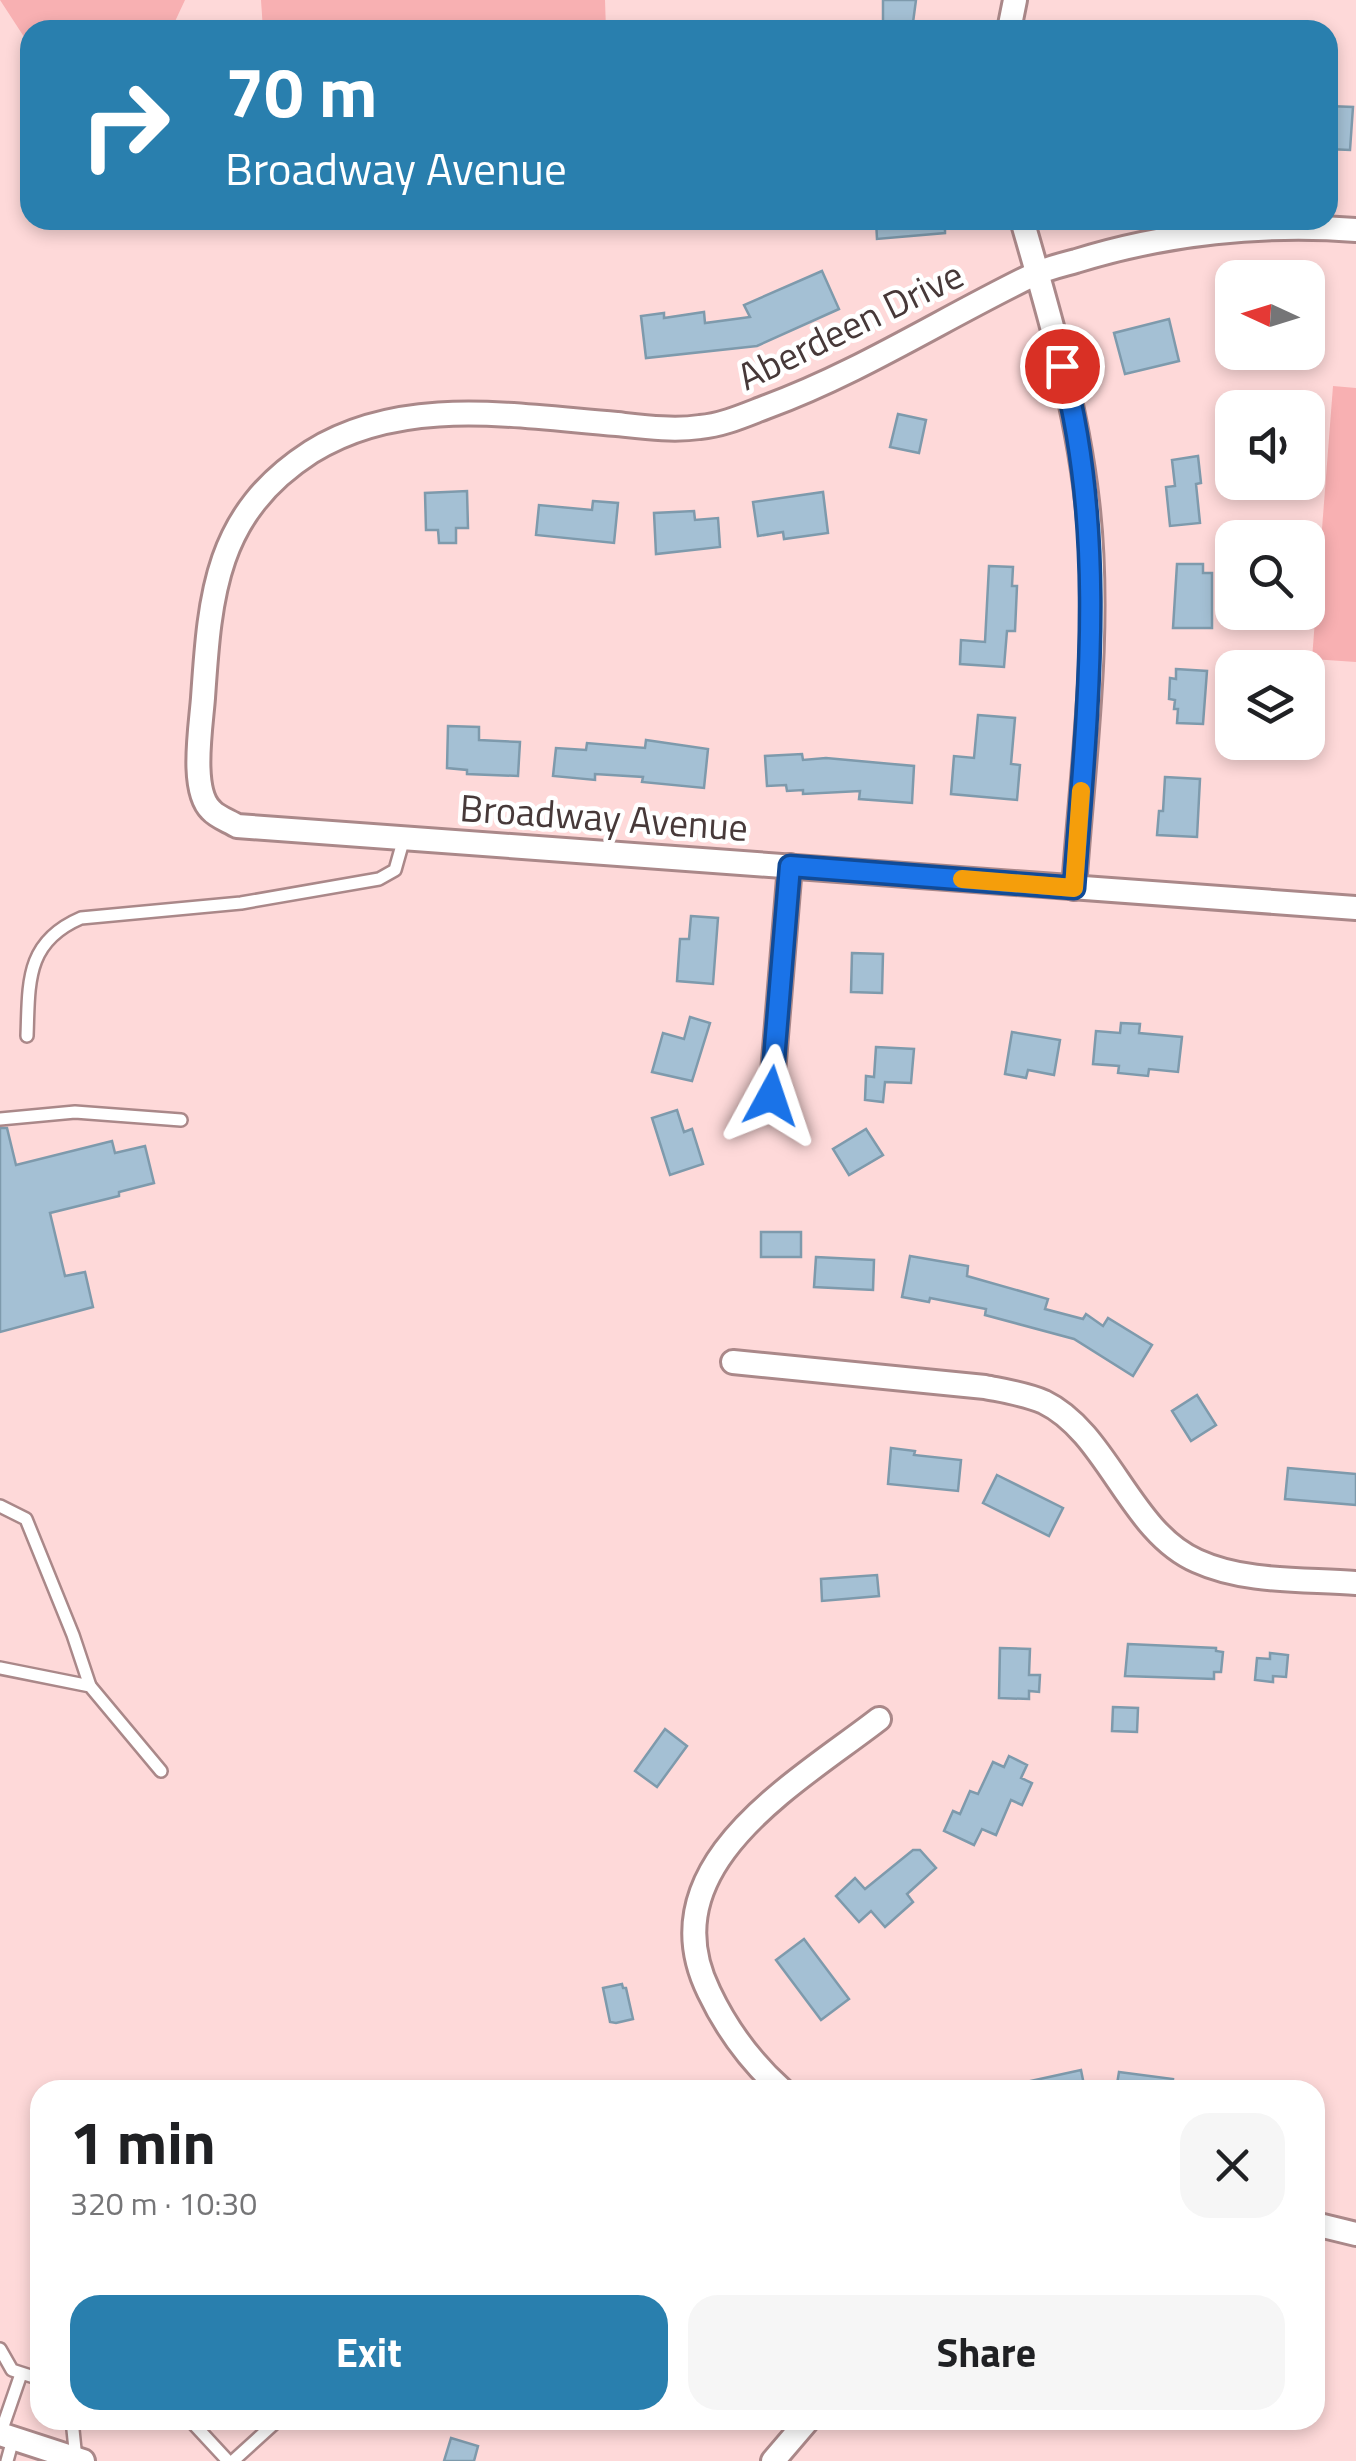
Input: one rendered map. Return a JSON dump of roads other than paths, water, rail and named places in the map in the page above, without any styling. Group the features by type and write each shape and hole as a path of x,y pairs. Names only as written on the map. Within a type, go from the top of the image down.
{"street":[{"path":"1025,230 1070,396 1088,520 1092,584 1090,662 1074,888"},
{"name":"Aberdeen Drive","path":"210,810 203,798 198,770 209,612 220,565 235,530 268,488 306,456 342,433 382,420 426,415 516,416 700,428 822,384 1038,272 1114,249 1259,230"},
{"name":"Broadway Avenue","path":"210,810 237,826 1356,908"},
{"path":"771,1096 790,866"},
{"path":"733,1362 985,1387 1026,1395 1048,1404 1086,1437 1146,1519 1195,1560 1224,1571 1258,1576 1356,1582"},
{"path":"772,2080 730,2031 700,1976 692,1941 694,1908 710,1870 769,1804 879,1719"},
{"path":"1325,2226 1356,2234"},
{"path":"774,2461 800,2430"},
{"path":"5,2442 80,2460"}],"lane":[{"path":"27,1036 32,968 40,948 64,925 81,918 241,903 379,879 394,870 404,838"},
{"path":"0,1119 75,1112 181,1120"},
{"path":"0,1506 26,1519 90,1686 161,1771"},
{"path":"0,1668 90,1686"},
{"path":"0,2350 12,2370 30,2376"},
{"path":"5,2442 21,2374"},
{"path":"74,2430 80,2460"},
{"path":"200,2430 230,2461 266,2430"}]}
